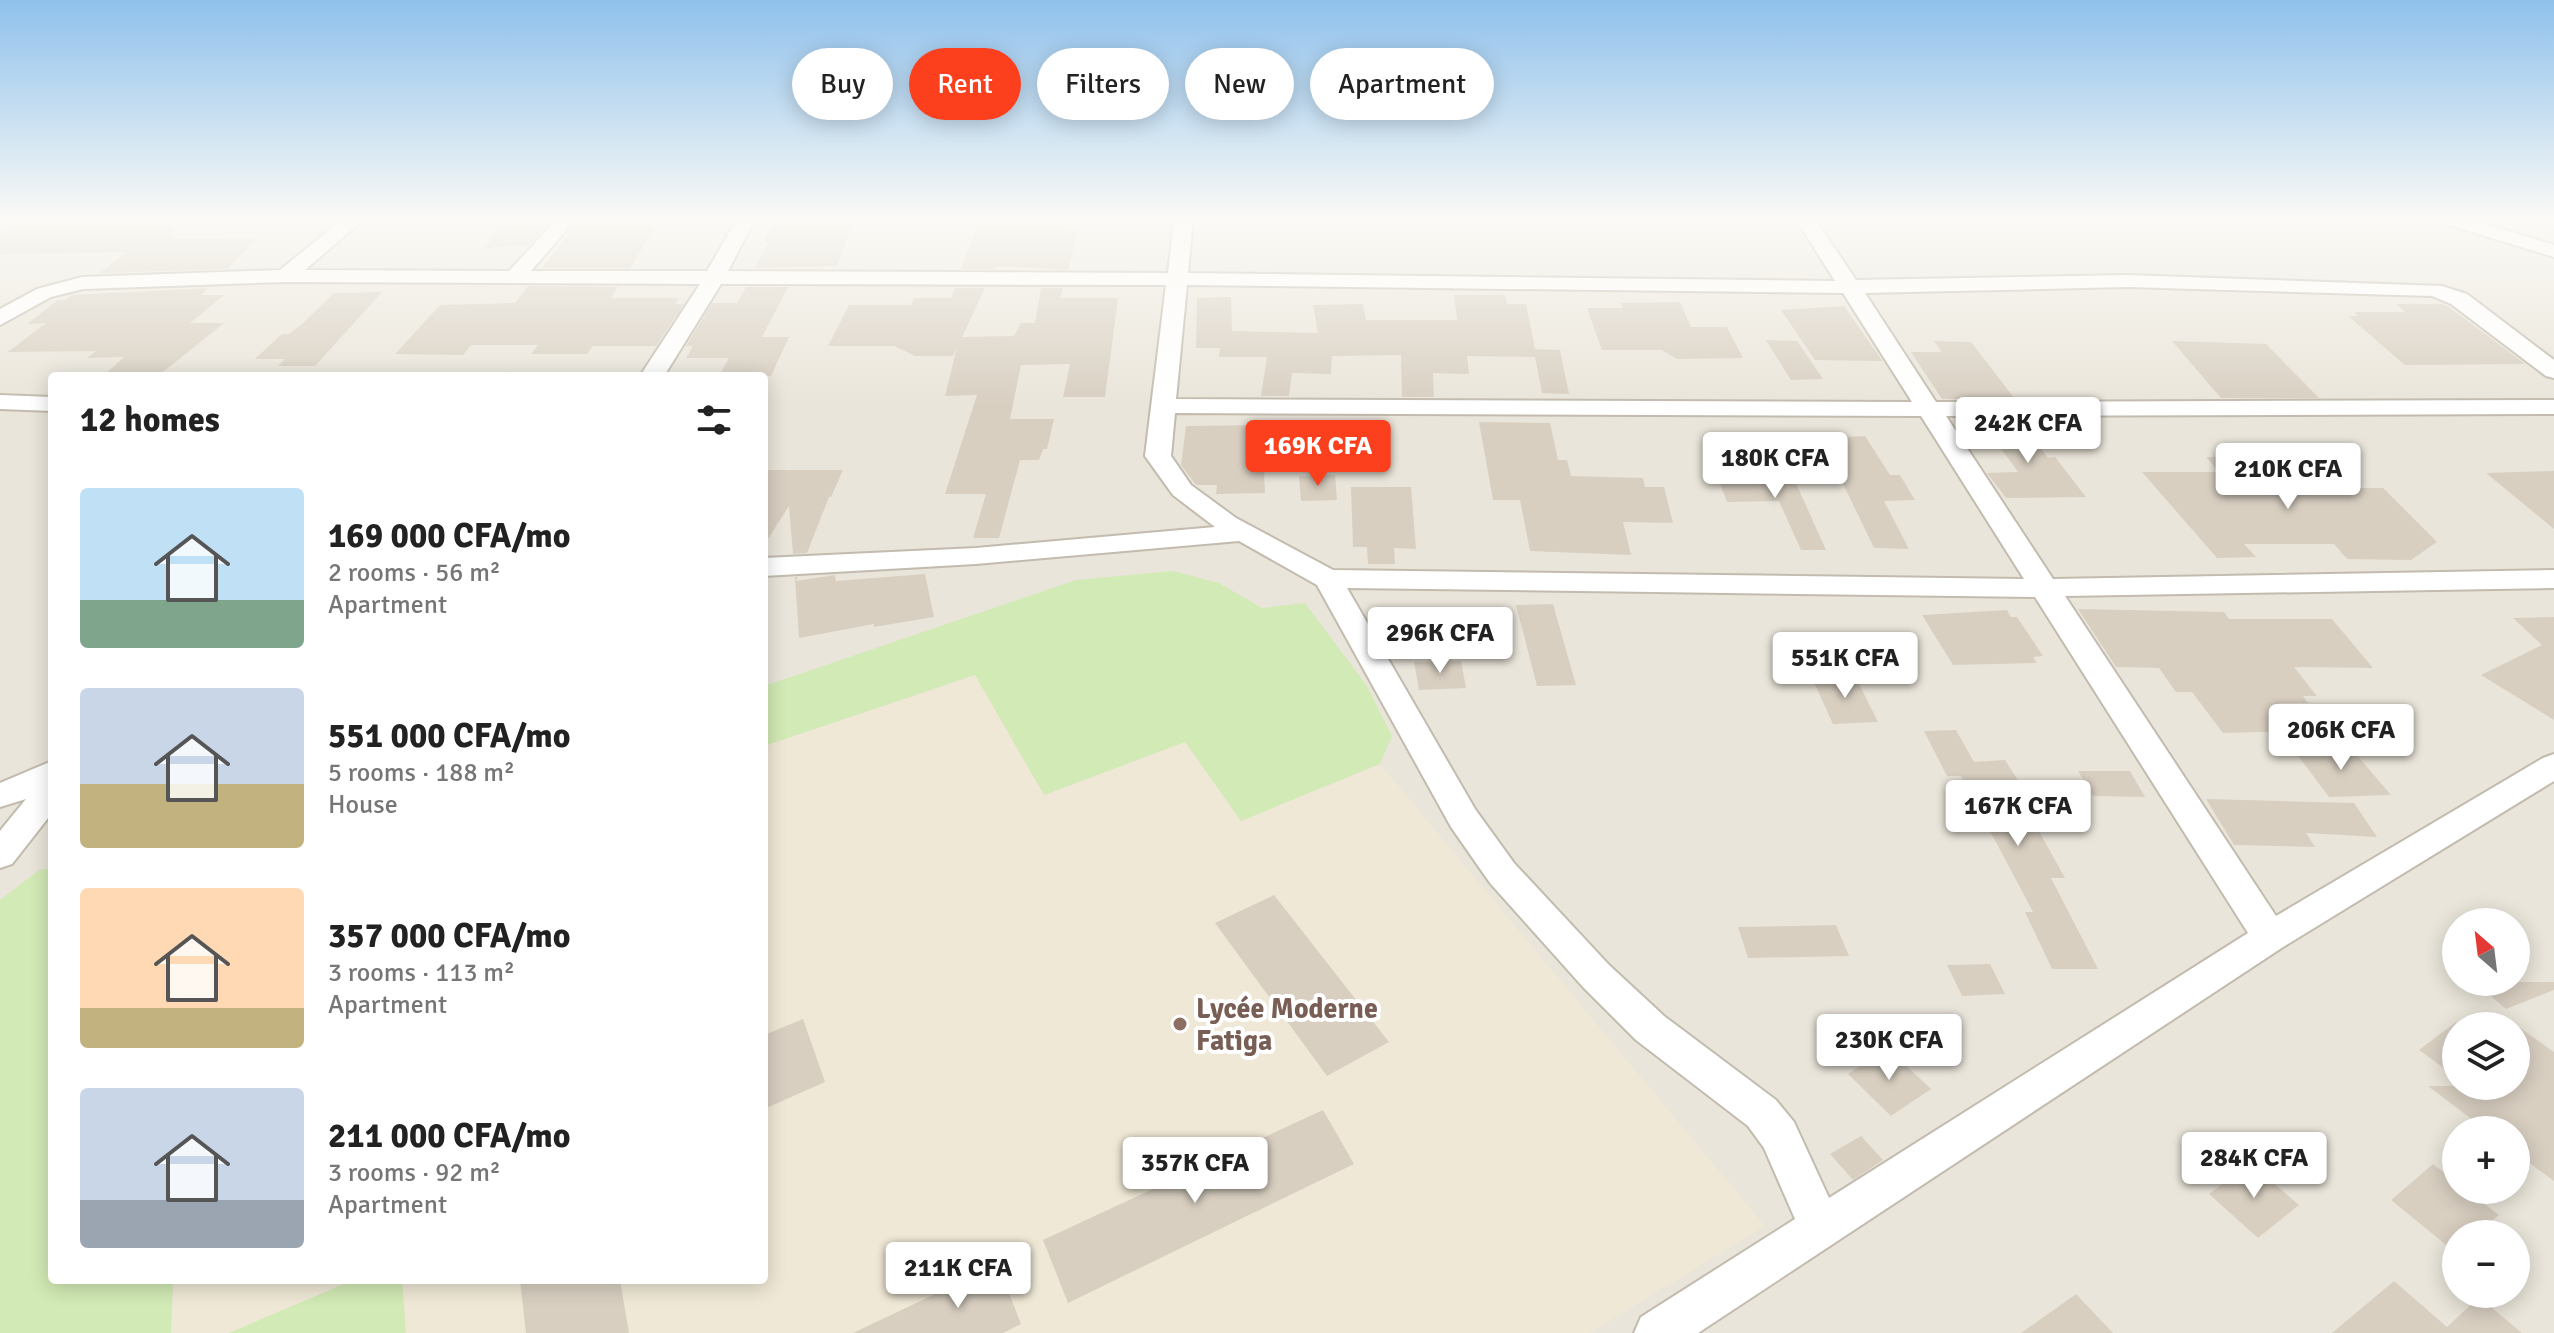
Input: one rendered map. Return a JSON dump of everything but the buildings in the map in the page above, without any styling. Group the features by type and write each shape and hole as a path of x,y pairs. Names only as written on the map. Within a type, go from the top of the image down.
{"street":[{"path":"0,318 44,293 82,283 134,281"},
{"path":"655,372 712,281"},
{"path":"1177,281 1158,456 1182,490 1244,533 1328,579 2046,588 2554,579"},
{"path":"1362,281 1847,287 2117,281"},
{"path":"1844,281 1930,409 2270,937"},
{"path":"2136,281 2424,288 2459,299 2554,371"},
{"path":"0,402 48,404"},
{"path":"1164,406 1930,409 2554,407"},
{"path":"768,567 976,556 1244,533"},
{"path":"1328,579 1463,818 1502,873 1596,976 1650,1028 1762,1113 1779,1135 1820,1226"},
{"path":"1657,1333 2270,937 2554,766"},
{"path":"0,795 29,786 48,775"},
{"path":"0,855 48,795"}],"shaded area":[{"path":"0,281 2554,281 2554,1333 0,1333"},
{"name":"Lycée Moderne Fatiga","path":"975,675 1045,795 1185,742 1241,821 1380,764 1765,1226 1590,1333 406,1333 402,1284 768,1284 768,745"},
{"path":"173,1284 344,1284 229,1333 171,1333"}],"green space":[{"path":"1173,571 1219,583 1262,608 1305,603 1367,686 1392,736 1380,764 1241,821 1185,742 1044,795 975,675 768,745 768,685 1076,580"},
{"path":"48,869 48,1284 173,1284 171,1333 0,1333 0,900 39,870"},
{"path":"344,1284 402,1284 406,1333 229,1333"}],"place":[{"name":"Lycée Moderne Fatiga","path":"1180,1024"}]}
